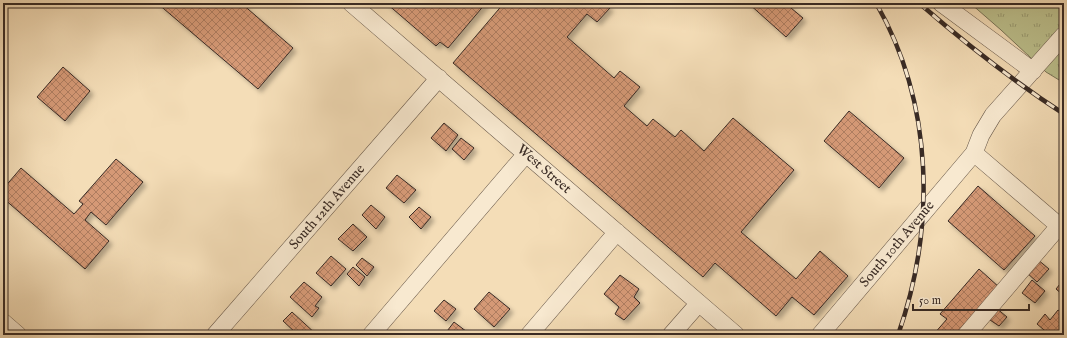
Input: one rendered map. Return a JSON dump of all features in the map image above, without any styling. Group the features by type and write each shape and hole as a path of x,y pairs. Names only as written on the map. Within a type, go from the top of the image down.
{"street":[{"name":"West Street","path":"351,3 736,335"},
{"path":"942,3 1032,71"},
{"name":"South 10th Avenue","path":"820,335 974,152 981,135 993,115 1064,35"},
{"name":"South 12th Avenue","path":"215,335 439,78"},
{"path":"966,335 1062,228 974,152"},
{"path":"371,335 526,154"},
{"path":"529,335 617,232"},
{"path":"671,335 699,302"},
{"path":"3,322 18,335"}],"green space":[{"path":"970,3 1064,3 1064,83 1046,72"}],"building":[{"path":"157,3 241,3 293,48 258,89"},
{"path":"386,3 486,3 448,48 440,42 436,46"},
{"path":"504,3 604,3 610,8 597,22 587,14 567,37 614,78 620,71 640,87 624,106 647,126 653,119 675,137 681,130 704,151 733,118 794,170 741,232 796,279 820,251 848,276 814,315 792,297 776,316 715,263 703,277 453,63"},
{"path":"748,3 785,3 803,18 786,37"},
{"path":"63,67 90,91 65,121 37,97"},
{"path":"849,111 904,158 879,188 824,141"},
{"path":"444,123 458,135 446,151 431,138"},
{"path":"461,138 474,148 464,160 452,149"},
{"path":"116,159 143,182 106,225 91,212 85,220 109,241 85,269 3,198 3,189 21,168 74,214 83,204 79,201"},
{"path":"397,175 416,190 404,203 386,188"},
{"path":"978,186 1035,236 1004,270 948,221"},
{"path":"371,205 385,217 376,229 362,215"},
{"path":"419,207 431,217 421,229 409,217"},
{"path":"353,224 367,237 353,251 338,239"},
{"path":"331,256 346,269 331,286 316,273"},
{"path":"362,258 374,267 367,276 356,265"},
{"path":"1037,259 1049,269 1037,282 1026,272"},
{"path":"353,267 365,277 359,286 347,274"},
{"path":"979,269 1000,288 959,335 933,335 947,319 940,314"},
{"path":"620,275 639,289 634,297 640,303 624,320 615,314 619,307 604,294"},
{"path":"1064,279 1064,296 1056,289"},
{"path":"1032,280 1045,291 1035,303 1022,293"},
{"path":"304,282 322,297 315,306 319,308 312,317 290,297"},
{"path":"489,292 510,309 494,327 474,309"},
{"path":"444,300 456,309 446,321 434,311"},
{"path":"995,307 1007,317 999,326 987,318"},
{"path":"1058,310 1064,314 1064,335 1050,335 1037,324 1045,314 1050,320"},
{"path":"292,312 317,335 294,335 296,333 283,321"},
{"path":"454,322 471,335 444,335"}],"railway":[{"path":"876,3 895,42 909,82 918,124 923,166 923,209 919,252 910,294 898,335"},
{"path":"919,3 990,61 1064,114"}]}
